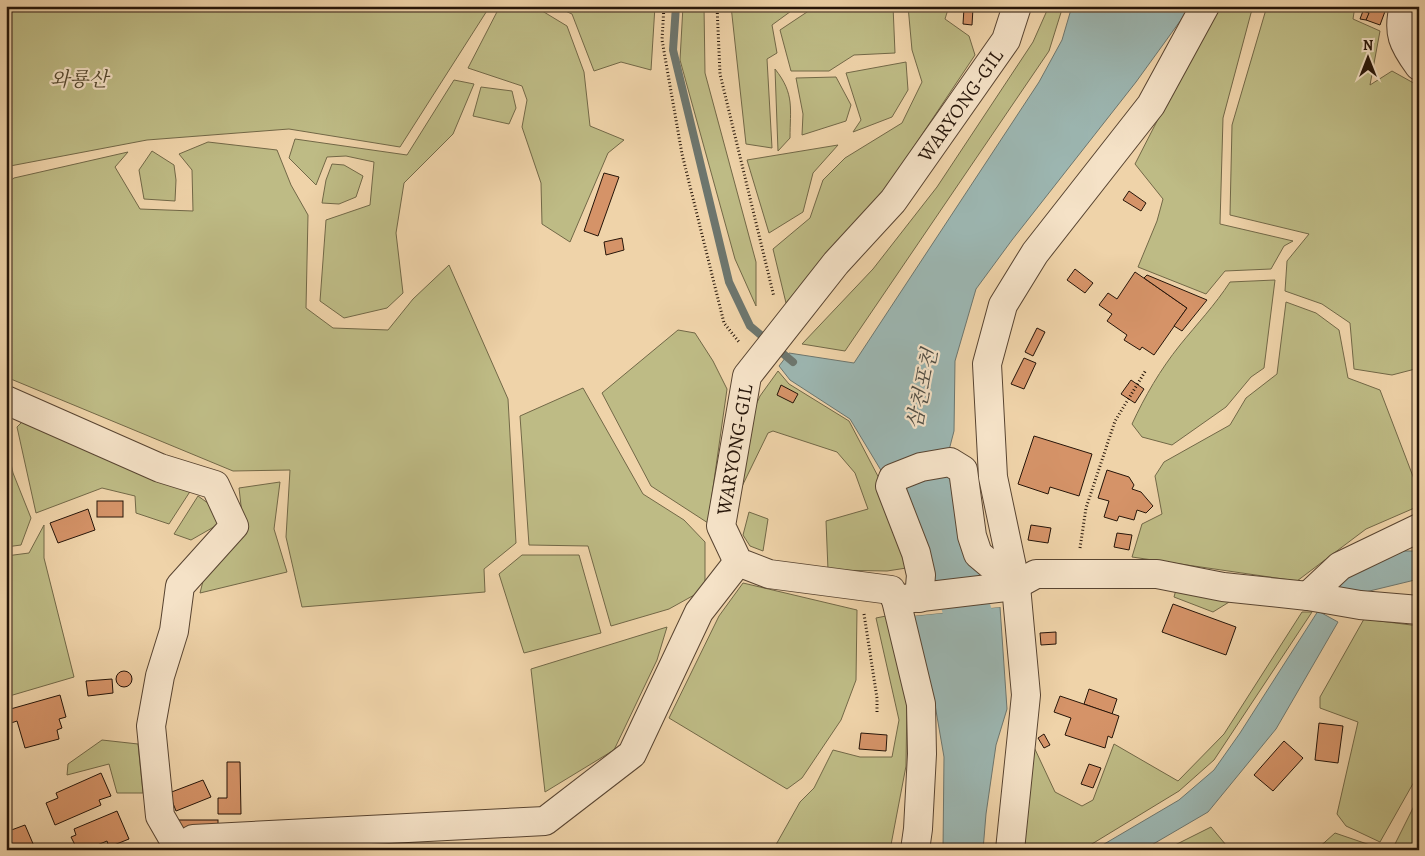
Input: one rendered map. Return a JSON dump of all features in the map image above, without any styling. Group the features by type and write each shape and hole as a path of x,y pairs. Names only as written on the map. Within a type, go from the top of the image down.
{"street":[{"name":"WARYONG-GIL","path":"738,562 722,526 747,376 836,264 893,201 1006,40 1017,6"},
{"path":"1010,850 1026,695 1015,586 992,477 987,364 1003,306 1035,253 1151,105 1205,6"},
{"path":"1404,6 1400,21 1403,43 1419,66"},
{"path":"6,400 160,468 215,485 234,526 180,586 174,631 160,676 151,726 160,816 178,849 193,839 545,821 632,754 699,612 738,562 769,574 891,590 908,599 1015,586 1036,574 1157,574 1223,587 1308,596 1360,605 1419,610"},
{"path":"915,850 922,754 921,704 908,599 921,575 916,553 890,486 893,478 921,467 950,462 963,470 972,536 978,554 1015,586"},
{"path":"1308,596 1340,566 1419,528"}],"path":[{"path":"664,6 662,40 682,154 724,323 758,363"},
{"path":"717,6 720,74 782,332"},
{"path":"1076,574 1086,508 1115,421 1146,370"},
{"path":"860,586 877,698 877,713"}],"green space":[{"name":"와룡산","path":"6,6 490,6 400,147 289,129 147,140 10,166 6,169"},
{"path":"500,6 534,6 567,26 584,72 590,126 624,140 608,153 570,242 542,224 541,183 522,127 527,100 522,86 468,68"},
{"path":"554,6 655,6 651,70 621,62 594,71 572,14"},
{"path":"683,6 704,6 705,73 756,262 756,306 735,259 680,60"},
{"path":"731,6 798,6 772,25 777,53 767,59 772,148 746,144"},
{"path":"816,6 893,6 895,53 854,55 829,71 791,71 780,30"},
{"path":"908,6 949,6 945,19 969,36 975,55 887,187 786,303 773,249 810,218 823,180 845,158 902,123 922,82 912,50"},
{"path":"1049,6 1063,6 1049,51 845,351 802,344 873,269 937,187 1033,42"},
{"path":"1216,6 1255,6 1251,13 1223,118 1220,224 1293,241 1284,246 1271,269 1225,271 1206,294 1138,267 1157,221 1163,199 1135,164"},
{"path":"1267,6 1355,6 1353,19 1380,31 1370,85 1392,71 1419,86 1419,368 1392,375 1354,369 1350,323 1322,304 1285,291 1287,261 1309,234 1230,215 1232,125"},
{"path":"906,62 908,90 892,117 853,132 861,120 846,73"},
{"path":"775,69 786,86 791,110 790,138 778,151"},
{"path":"836,77 851,105 846,121 802,135 803,114 796,78"},
{"path":"454,80 474,84 453,134 404,183 396,233 403,293 387,308 344,318 320,301 326,220 370,205 374,162 346,156 327,157 316,185 289,158 295,139 407,155"},
{"path":"481,87 512,91 516,108 509,124 473,116"},
{"path":"208,142 277,150 291,185 308,215 306,308 333,328 388,330 413,299 449,265 508,399 516,543 484,569 485,592 302,607 286,537 290,470 233,471 6,377 6,184 14,178 128,152 115,167 140,209 193,211 192,170 179,154"},
{"path":"838,145 813,173 803,212 769,233 747,160"},
{"path":"152,151 174,165 176,180 175,201 144,199 139,170"},
{"path":"332,164 344,165 363,176 356,197 339,204 322,203 326,180"},
{"path":"1275,280 1264,368 1251,377 1226,407 1172,445 1142,437 1132,424 1148,393 1173,354 1230,282"},
{"path":"1286,302 1316,313 1339,330 1348,378 1380,390 1414,479 1419,481 1419,506 1366,529 1297,581 1132,557 1142,524 1162,514 1155,476 1164,462 1230,425 1246,398 1277,374"},
{"path":"678,330 695,333 713,361 727,389 708,523 651,486 602,393"},
{"path":"778,371 789,384 849,421 881,482 913,567 887,571 828,570 826,521 868,509 855,473 837,452 773,431 768,433 731,509 741,438 760,396"},
{"path":"583,388 643,494 684,520 705,542 705,589 669,609 611,626 588,546 529,545 520,416"},
{"path":"22,422 191,490 169,524 136,513 135,496 102,488 36,513 17,427"},
{"path":"6,441 13,473 31,518 21,545 6,547"},
{"path":"280,482 274,529 287,572 200,593 203,581 243,523 239,488"},
{"path":"198,496 212,506 219,524 191,540 174,534"},
{"path":"749,512 768,519 763,551 750,546 743,535"},
{"path":"44,525 44,558 74,677 6,697 6,556 29,553"},
{"path":"522,555 579,555 601,633 524,653 499,574"},
{"path":"743,583 857,610 856,680 841,720 802,778 787,789 669,718 719,616"},
{"path":"1177,586 1234,599 1213,612 1174,597"},
{"path":"1302,612 1312,612 1214,760 1179,791 1082,850 1021,850 1033,745 1055,792 1082,806 1093,800 1114,744 1178,781 1224,734"},
{"path":"886,616 907,699 906,766 890,850 773,850 800,802 814,788 833,750 860,757 892,757 899,720 876,618"},
{"path":"1364,619 1419,626 1419,773 1380,842 1346,826 1337,814 1358,722 1320,708 1320,697"},
{"path":"667,627 657,660 614,750 545,792 531,669"},
{"path":"102,740 138,744 143,793 117,793 109,764 67,775 68,764"},
{"path":"1419,796 1419,850 1395,850 1395,844"},
{"path":"1211,827 1226,845 1235,850 1165,850"},
{"path":"1335,833 1376,847 1390,846 1390,850 1316,850"}],"water":[{"path":"1072,6 1191,6 1136,82 976,289 955,361 954,431 948,454 885,477 850,419 790,380 779,366 789,353 854,363 1039,82 1062,40"},
{"path":"1399,551 1419,551 1419,579 1353,595 1338,586 1366,563"},
{"path":"1000,607 1007,709 996,745 983,850 943,850 944,757 934,699 912,616"},
{"path":"1318,611 1338,622 1276,729 1208,812 1143,850 1094,850 1179,800 1214,770 1240,733"}],"pier":[{"path":"1000,605 1000,607 912,616 912,614"}],"building":[{"path":"1371,6 1387,6 1380,25 1366,20"},
{"path":"964,8 973,8 972,25 963,24"},
{"path":"1363,11 1369,13 1366,20 1360,19"},
{"path":"604,173 619,177 598,236 584,231"},
{"path":"1129,191 1146,203 1141,211 1123,200"},
{"path":"622,238 624,250 606,255 604,242"},
{"path":"1075,269 1093,283 1085,293 1067,280"},
{"path":"1135,272 1187,308 1154,355 1142,347 1140,350 1124,340 1127,335 1107,321 1112,314 1099,305 1108,293 1117,299"},
{"path":"1147,275 1207,300 1182,331 1174,326 1187,308 1144,278"},
{"path":"1037,328 1045,332 1033,356 1025,352"},
{"path":"1024,358 1036,363 1024,389 1011,384"},
{"path":"1131,380 1144,389 1135,403 1121,394"},
{"path":"781,385 798,394 793,403 777,395"},
{"path":"1034,436 1092,454 1079,496 1050,487 1048,494 1018,484"},
{"path":"1107,470 1129,477 1134,485 1132,489 1141,492 1153,506 1146,513 1137,510 1134,520 1119,516 1117,521 1104,517 1109,501 1098,498"},
{"path":"97,501 123,501 123,517 97,517"},
{"path":"88,509 95,530 58,543 50,523"},
{"path":"1031,525 1051,528 1048,543 1028,540"},
{"path":"1117,533 1132,535 1129,550 1114,547"},
{"path":"1173,604 1236,627 1226,655 1162,632"},
{"path":"1056,632 1056,644 1041,645 1040,633"},
{"path":"124,671 132,679 124,687 116,679"},
{"path":"112,679 113,693 88,696 86,681"},
{"path":"1089,689 1117,699 1112,714 1084,704"},
{"path":"60,695 66,717 59,719 62,728 57,730 59,739 25,748 17,721 11,723 7,710"},
{"path":"1060,696 1119,716 1112,738 1108,736 1105,748 1065,735 1071,718 1054,712"},
{"path":"1319,723 1343,726 1338,763 1315,760"},
{"path":"861,733 887,735 886,751 859,749"},
{"path":"1044,734 1050,745 1044,748 1038,738"},
{"path":"1284,741 1303,758 1273,791 1254,775"},
{"path":"227,762 240,762 241,814 218,814 218,798 227,798"},
{"path":"1089,764 1101,768 1093,788 1081,784"},
{"path":"101,773 111,796 99,800 101,805 55,825 46,803 58,798 56,793"},
{"path":"203,780 211,797 176,811 169,793"},
{"path":"117,811 129,839 109,847 107,841 85,850 82,850 80,845 76,847 71,837 76,835 74,829"},
{"path":"179,820 218,820 218,830 179,830"},
{"path":"25,825 34,846 25,850 6,850 6,832"}],"waterway":[{"path":"676,6 673,50 729,282 750,326 793,362"},
{"name":"삼천포천","path":"915,418 910,435 942,529 972,627 971,676"}]}
